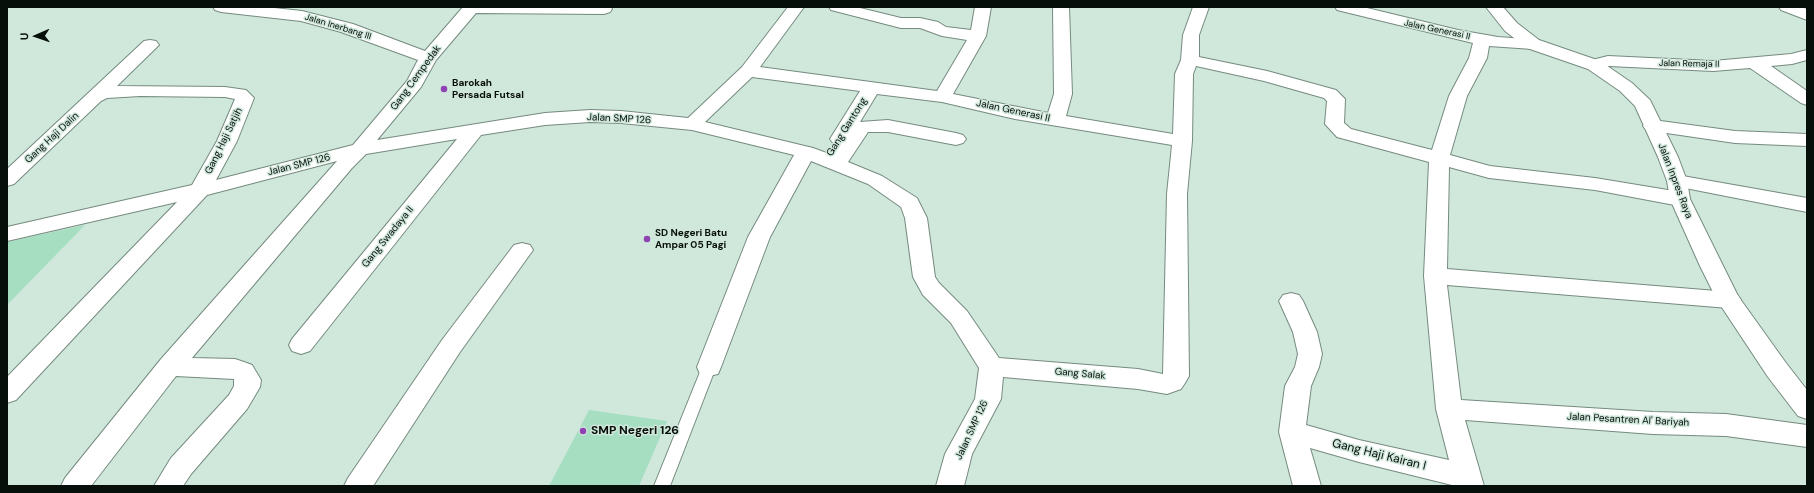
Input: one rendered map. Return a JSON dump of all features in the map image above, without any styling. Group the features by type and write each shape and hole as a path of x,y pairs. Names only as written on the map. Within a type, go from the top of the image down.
{"street":[{"name":"Jalan Inerbang III","path":"221,7 302,16 347,28 428,58"},
{"path":"692,124 748,71 796,7"},
{"path":"837,7 901,23 920,23 932,26 942,31 978,36"},
{"path":"942,97 978,36 983,7"},
{"path":"1055,120 1063,94 1061,7"},
{"path":"1182,141 1184,74 1190,60 1191,35 1201,7"},
{"name":"Jalan Generasi II","path":"1342,7 1404,23 1482,40 1533,44"},
{"name":"Jalan Inpres Raya","path":"1494,7 1511,27 1533,44 1594,65 1626,87 1643,104 1652,126 1668,157 1679,190 1711,266 1729,300 1776,370 1807,409"},
{"path":"1787,7 1807,15"},
{"name":"Gang Cempedak","path":"75,486 170,366 340,170 360,149 415,83 428,58 471,8"},
{"path":"471,8 604,9"},
{"path":"1469,481 1449,409 1436,276 1439,159 1458,96 1478,58 1482,40"},
{"name":"Gang Haji Dalin","path":"7,180 150,45"},
{"name":"Jalan Remaja II","path":"1594,65 1608,61 1623,61 1713,66 1792,59 1807,55"},
{"path":"1190,60 1267,76 1330,94 1336,99 1334,124 1344,134 1489,172 1595,184 1679,190 1807,205"},
{"path":"1753,62 1807,99"},
{"name":"Jalan Generasi II","path":"748,71 942,97 1055,120 1182,141"},
{"name":"Gang Haji Satjih","path":"96,96 107,92 120,91 240,94 245,98 227,141 200,190"},
{"name":"Gang Gantong","path":"832,162 868,93"},
{"name":"Jalan SMP 126","path":"7,234 200,190 360,149 545,119 590,116 621,117 692,124 806,152 875,180 910,203 916,218 924,277 931,289 959,317 992,367 988,399 959,454 950,486"},
{"path":"832,162 860,128 866,126 888,126 956,138"},
{"path":"1652,126 1735,137 1807,140"},
{"name":"Gang Swadaya II","path":"301,345 474,130"},
{"name":"Gang Salak","path":"992,367 1138,379 1167,384 1172,382 1176,376 1177,194 1182,141"},
{"path":"708,367 759,237 806,152"},
{"path":"7,393 200,190"},
{"path":"358,486 451,346 522,250"},
{"path":"1436,276 1729,300"},
{"path":"1291,301 1304,332 1310,354 1307,367 1298,386 1292,432 1307,486"},
{"path":"168,486 181,466 238,402 247,387 248,380 243,372 235,369 170,366"},
{"name":"Jalan Pesantren Al' Bariyah","path":"1449,409 1653,423 1726,425 1807,436"},
{"name":"Gang Haji Kairan I","path":"1292,432 1469,481"}],"lane":[{"path":"662,486 708,367"}],"green space":[{"path":"85,225 7,305 7,242"},
{"path":"589,410 667,421 639,486 549,486"}],"place":[{"name":"Barokah Persada Futsal","path":"444,89"},
{"name":"SD Negeri Batu Ampar 05 Pagi","path":"647,239"},
{"name":"SMP Negeri 126","path":"583,431"}]}
